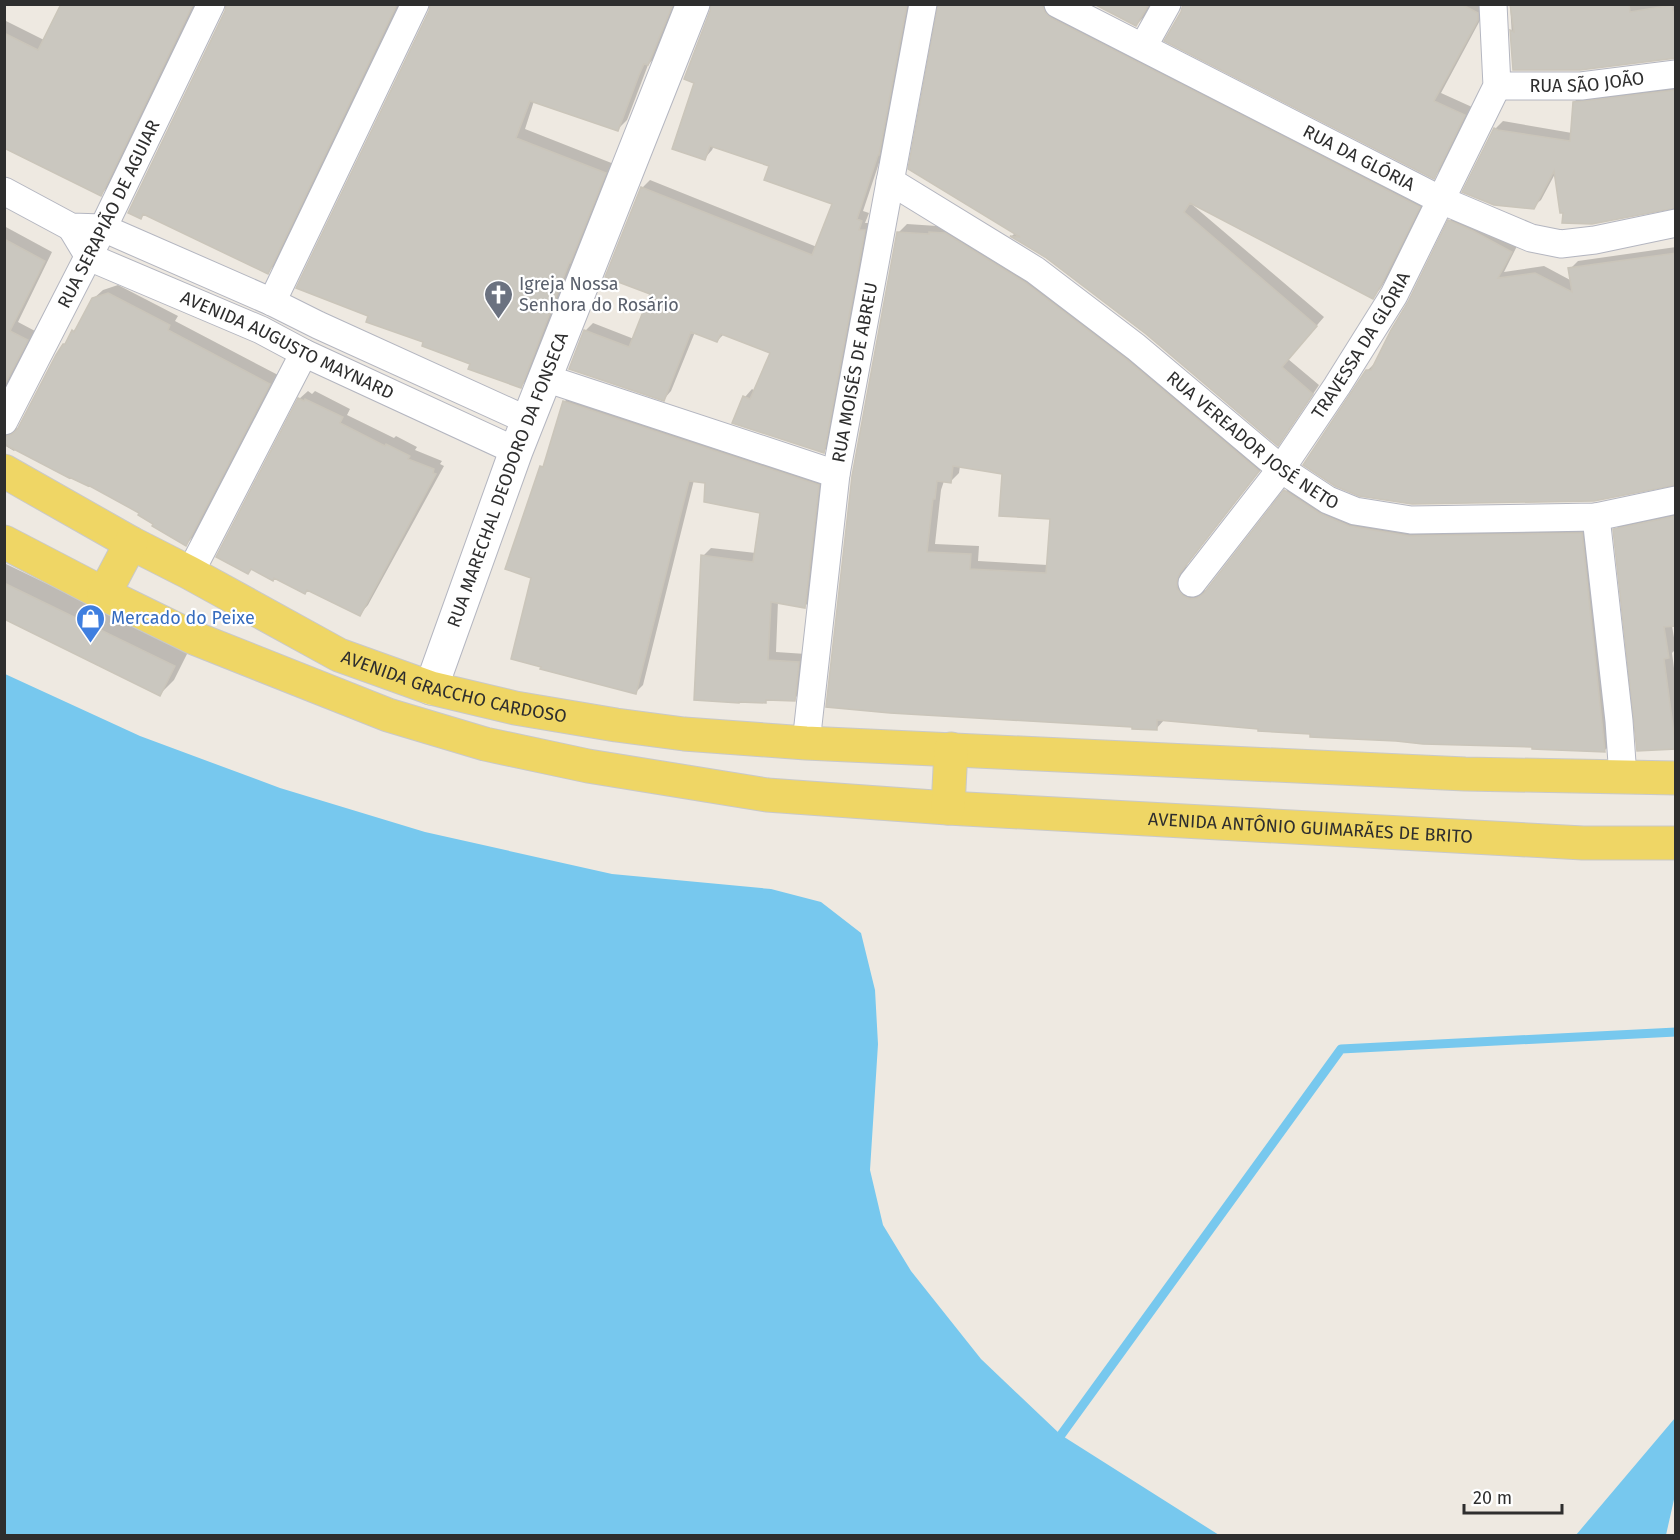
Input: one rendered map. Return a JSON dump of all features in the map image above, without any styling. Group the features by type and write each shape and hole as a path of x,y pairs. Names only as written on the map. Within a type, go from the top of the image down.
{"main road":[{"name":"AVENIDA GRACCHO CARDOSO","path":"4,471 131,543 339,655 431,688 515,708 684,734 806,743 951,749"},
{"path":"4,542 194,638 378,711 485,744 588,766 767,795 948,808 951,749 1465,774 1676,778"},
{"path":"104,594 131,543"},
{"name":"AVENIDA ANTÔNIO GUIMARÃES DE BRITO","path":"948,808 1583,843 1676,843"}],"street":[{"name":"RUA SERAPIÃO DE AGUIAR","path":"4,421 89,257 211,4"},
{"path":"272,302 415,4"},
{"name":"RUA MARECHAL DEODORO DA FONSECA","path":"431,688 516,451 693,4"},
{"name":"RUA MOISÉS DE ABREU","path":"806,743 836,474 923,4"},
{"name":"RUA DA GLÓRIA","path":"1058,4 1441,200 1531,238 1561,244 1676,224"},
{"path":"1143,47 1167,4"},
{"path":"1493,4 1497,86"},
{"name":"RUA SÃO JOÃO","path":"1497,86 1581,86 1676,74"},
{"name":"TRAVESSA DA GLÓRIA","path":"1192,583 1281,469 1394,296 1497,86"},
{"name":"RUA VEREADOR JOSÉ NETO","path":"890,181 1035,270 1136,347 1281,469 1328,500 1355,511 1411,520 1596,517 1676,500"},
{"name":"AVENIDA AUGUSTO MAYNARD","path":"4,191 71,227 103,228 272,302 529,421"},
{"path":"71,227 89,257"},
{"name":"AVENIDA AUGUSTO MAYNARD","path":"89,257 261,330 304,353 516,451"},
{"path":"190,573 304,353"},
{"path":"545,378 836,474"},
{"path":"1596,517 1619,721 1623,777"}],"water":[{"path":"5,674 140,736 280,788 425,832 612,874 771,889 821,902 861,933 875,990 878,1044 870,1170 883,1225 911,1271 981,1359 1061,1435 1219,1535 5,1535"},
{"path":"1675,1418 1675,1495 1666,1535 1576,1535"}],"building":[{"path":"61,4 193,4 101,196 4,148 4,33 38,50"},
{"path":"226,4 397,4 268,274 143,214 141,219 128,213 225,11"},
{"path":"430,4 673,4 648,65 644,64 639,75 618,131 530,101 516,138 606,173 521,388 468,369 470,364 422,346 423,342 366,322 368,316 296,288 429,11"},
{"path":"711,4 907,4 879,155 857,219 862,221 859,230 865,230 824,453 732,423 743,396 750,399 770,353 721,334 717,342 691,332 664,401 569,369 584,330 629,347 650,294 605,277 641,187 812,255 832,204 764,180 769,166 710,146 705,160 672,149 694,83 684,79"},
{"path":"938,4 1042,4 1045,12 1051,18 1420,207 1373,299 1190,203 1184,212 1317,326 1282,367 1313,394 1278,446 1146,334 1045,257 1010,236 1020,237 908,169"},
{"path":"1094,4 1149,4 1136,26"},
{"path":"1183,4 1461,4 1478,13 1478,20 1434,101 1465,115 1434,179 1164,41 1181,12"},
{"path":"1510,4 1629,4 1630,12 1672,5 1676,27 1676,58 1580,70 1513,70 1510,30 1514,32"},
{"path":"1676,90 1676,208 1592,224 1562,223 1563,213 1560,213 1554,171 1534,209 1494,205 1462,192 1494,128 1570,141 1573,102"},
{"path":"1448,220 1512,252 1498,278 1535,273 1572,292 1568,268 1676,253 1676,485 1594,501 1412,504 1359,496 1335,486 1303,465 1366,370 1371,370 1408,302"},
{"path":"897,232 945,233 1026,283 1126,359 1259,471 1180,573 1177,588 1183,596 1190,599 1197,598 1204,593 1284,490 1319,513 1349,526 1409,536 1582,533 1605,752 1310,737 1310,734 1157,720 1157,730 826,707 852,476","holes":["953,466 1002,474 999,516 1050,519 1046,573 970,569 971,554 927,552 937,481 951,483"]},
{"path":"4,239 45,261 10,331 28,340 4,386"},
{"path":"108,293 170,325 168,330 270,384 186,546 152,526 153,524 138,515 139,513 4,444 4,437 12,434 18,428 56,355 72,330 74,332 92,298"},
{"path":"298,398 304,401 305,399 343,417 340,423 410,456 408,459 434,469 433,473 436,474 360,616 307,590 305,594 251,569 248,574 216,557"},
{"path":"563,401 819,485 805,608 771,602 768,660 799,662 795,701 766,700 766,703 739,703 694,700 701,555 753,562 760,513 704,502 705,483 689,481 636,694 540,669 541,667 511,659 531,578 505,569 540,466 543,467"},
{"path":"1676,516 1676,626 1664,627 1669,658 1664,659 1676,749 1637,751 1613,529"},
{"name":"Mercado do Peixe","path":"4,583 175,666 160,696 4,619"}],"waterway":[{"path":"1061,1435 1341,1049 1676,1032"}],"place":[{"name":"Igreja Nossa Senhora do Rosário","path":"498,320"},
{"name":"Mercado do Peixe","path":"90,644"}]}
